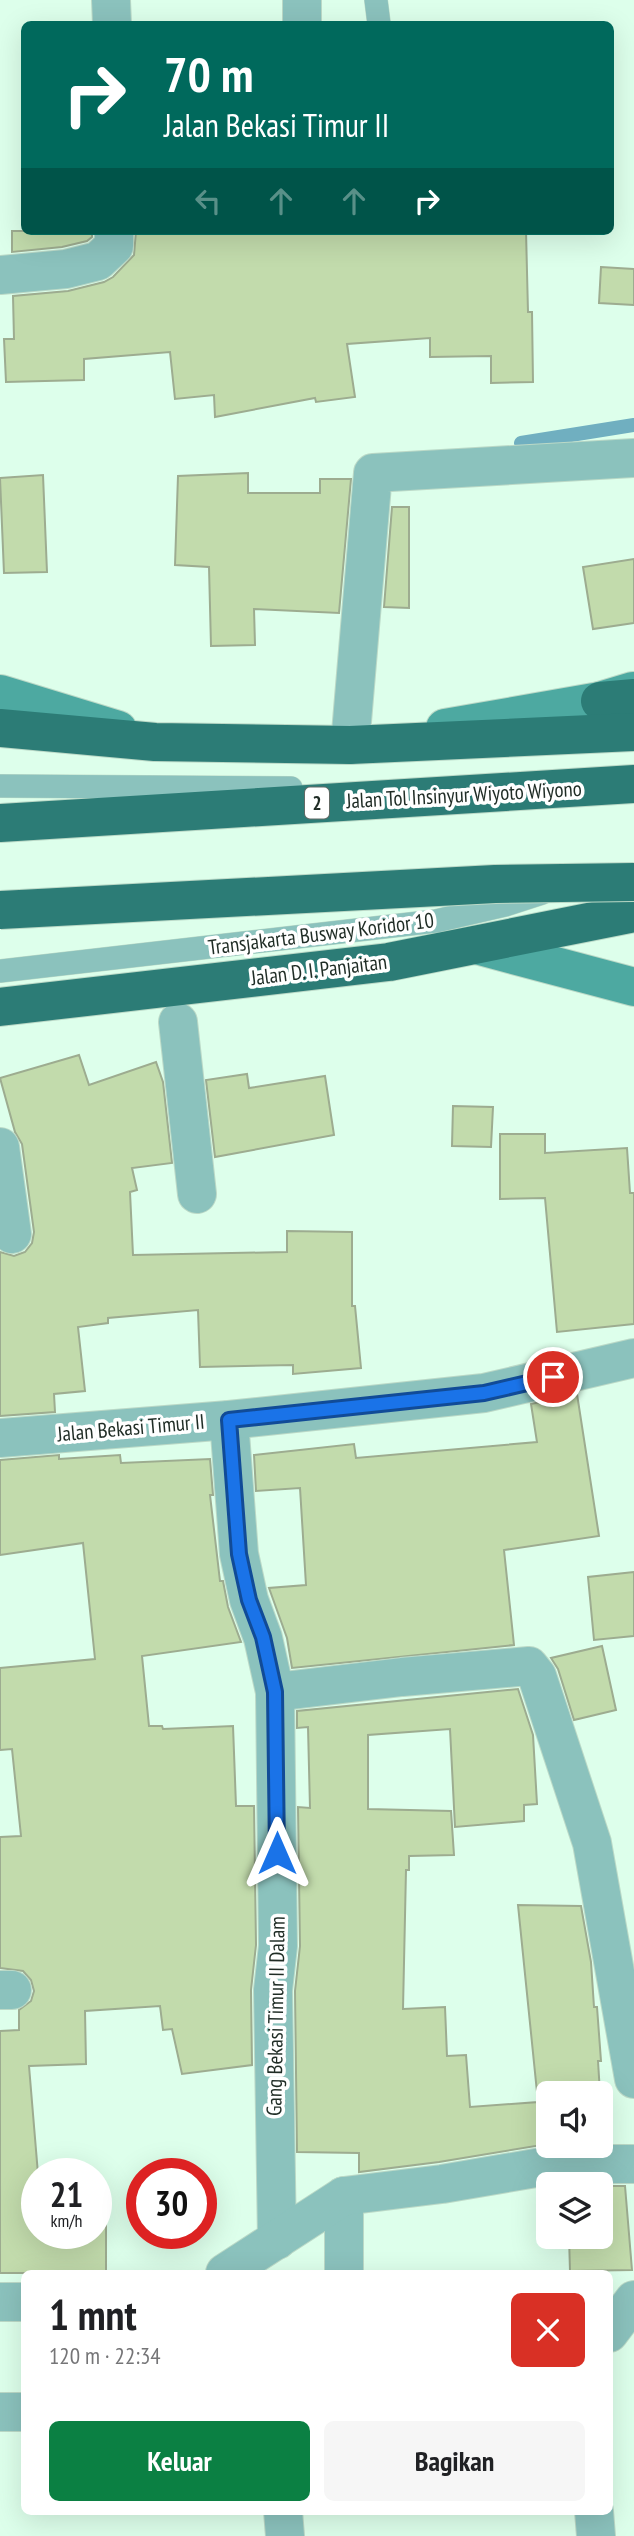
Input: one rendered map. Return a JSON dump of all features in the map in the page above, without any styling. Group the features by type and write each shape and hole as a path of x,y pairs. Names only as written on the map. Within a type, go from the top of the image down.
{"highway":[{"path":"0,728 155,742 350,745 634,733"},
{"name":"Jalan Tol Insinyur Wiyoto Wiyono","path":"0,822 634,784"},
{"path":"0,910 495,884 634,882"},
{"name":"Jalan D. I. Panjaitan","path":"0,1007 389,962 634,913"}],"street":[{"path":"111,0 112,21"},
{"path":"302,0 302,21"},
{"path":"0,275 66,269 98,261 114,246 114,235"},
{"path":"623,696 350,745 373,472 634,458"},
{"path":"0,694 155,742"},
{"path":"476,945 634,987"},
{"path":"178,1022 197,1194"},
{"path":"0,1147 12,1234"},
{"name":"Jalan Bekasi Timur II","path":"0,1438 229,1420 484,1393 634,1357"},
{"name":"Gang Bekasi Timur II Dalam","path":"229,1420 239,1554 249,1600 263,1637 275,1692 278,1946 273,1990 277,2240"},
{"path":"275,1692 529,1666 537,1676 592,1843 634,2078"},
{"path":"231,2270 344,2196 442,2184 559,2164 634,2164"},
{"path":"344,2196 344,2270"},
{"path":"613,2328 634,2300"},
{"path":"0,2302 21,2302"},
{"path":"0,2412 21,2412"},
{"path":"283,2515 285,2536"},
{"path":"594,2515 596,2536"}],"lane":[{"path":"376,0 379,21"},
{"path":"0,786 288,788 634,773"},
{"name":"Transjakarta Busway Koridor 10","path":"0,971 436,921 505,905 634,862"}],"building":[{"path":"12,231 21,231 21,235 92,235 87,241 62,247 12,252"},
{"path":"136,235 526,235 528,312 532,312 533,382 491,383 491,356 430,357 430,338 347,344 355,397 316,402 315,398 215,417 214,395 175,399 170,352 84,359 84,380 6,382 4,339 14,339 13,296 68,291 104,282 113,277 134,255"},
{"path":"601,267 634,269 634,305 599,303"},
{"path":"248,473 248,493 320,493 320,479 351,479 339,613 254,609 255,645 211,646 209,567 175,565 178,476"},
{"path":"43,475 47,572 4,573 0,478"},
{"path":"392,507 409,507 409,608 384,607"},
{"path":"634,559 634,623 593,629 583,567"},
{"path":"79,1055 89,1085 156,1062 163,1082 172,1163 132,1168 137,1190 130,1192 133,1255 287,1252 287,1231 352,1232 352,1306 355,1306 361,1368 293,1374 293,1365 200,1367 198,1310 108,1318 108,1323 78,1327 85,1391 54,1394 55,1412 0,1416 0,1252 14,1256 25,1252 32,1243 34,1232 22,1144 15,1132 0,1078"},
{"path":"247,1074 249,1088 325,1076 334,1135 215,1157 206,1080"},
{"path":"453,1106 493,1107 491,1147 452,1146"},
{"path":"500,1134 545,1134 545,1153 627,1148 630,1193 634,1193 634,1324 557,1332 545,1198 500,1199"},
{"path":"577,1394 599,1536 504,1550 514,1645 292,1668 287,1638 269,1588 306,1585 300,1488 256,1491 254,1455 354,1444 356,1458 537,1442 531,1404"},
{"path":"59,1455 59,1459 120,1455 121,1463 210,1459 213,1495 210,1495 220,1581 223,1581 228,1607 241,1642 142,1656 149,1726 162,1726 163,1729 233,1726 236,1806 254,1806 256,1945 251,1990 252,2065 182,2074 172,2029 163,2030 160,2006 85,2011 86,2064 29,2066 37,2158 21,2158 21,2249 106,2249 106,2270 21,2270 21,2273 0,2273 0,2031 19,2030 19,2010 31,2001 34,1991 31,1980 23,1971 0,1968 0,1837 21,1836 12,1749 0,1750 0,1668 95,1659 83,1543 0,1555 0,1460"},
{"path":"634,1572 634,1636 594,1640 588,1577"},
{"path":"602,1646 616,1710 574,1720 558,1669 551,1658"},
{"path":"518,1689 533,1735 537,1804 524,1805 524,1821 455,1827 450,1729 368,1735 368,1809 451,1811 454,1855 409,1856 409,1870 406,1870 403,2009 445,2007 447,2056 466,2055 470,2107 536,2102 536,2146 359,2172 359,2153 297,2152 295,1991 300,1946 298,1807 310,1808 308,1727 297,1728 297,1711"},
{"path":"518,1905 581,1906 591,1962 594,2007 597,2007 601,2061 598,2061 599,2081 536,2082"},
{"path":"613,2186 625,2186 632,2270 570,2270 569,2249 613,2249"}],"waterway":[{"path":"521,443 634,425"}],"route":[{"path":"277,1853 275,1692 263,1637 249,1600 239,1554 229,1420 484,1393 553,1377"}]}
